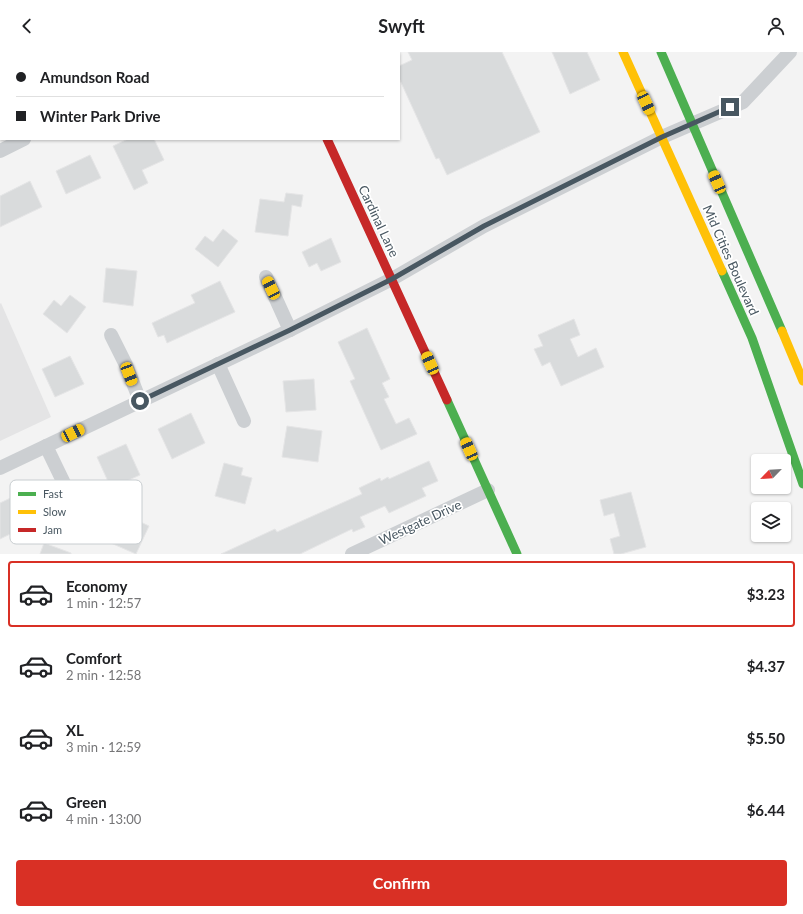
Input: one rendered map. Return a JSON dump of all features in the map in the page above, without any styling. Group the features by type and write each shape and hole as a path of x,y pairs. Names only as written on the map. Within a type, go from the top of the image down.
{"main road":[{"name":"Mid Cities Boulevard","path":"623,52 752,338 803,484"},
{"name":"Mid Cities Boulevard","path":"661,52 691,124 744,239 803,381"},
{"name":"Cardinal Lane","path":"327,140 517,554"}],"street":[{"path":"0,468 290,330 392,279 484,226 662,137 743,102 790,52"},
{"path":"0,151 22,140"},
{"path":"266,277 290,330"},
{"path":"111,335 126,365 140,401"},
{"path":"218,364 244,421"},
{"path":"46,446 62,480"},
{"name":"Westgate Drive","path":"352,554 488,490"}],"shaded area":[{"path":"1,303 51,417 0,441 0,304"}],"building":[{"path":"408,52 502,52 540,132 447,175 439,158 436,159 400,80 400,66 412,60"},
{"path":"552,52 587,52 600,80 570,94"},
{"path":"126,140 154,140 164,160 142,170 148,183 134,190 113,146"},
{"path":"90,155 101,178 66,194 56,171"},
{"path":"30,181 42,207 0,227 0,196"},
{"path":"286,193 303,195 301,207 292,205 288,236 255,232 260,199 284,202"},
{"path":"223,229 238,241 218,267 195,249 205,236 213,242"},
{"path":"331,238 341,262 321,271 317,263 309,267 302,252"},
{"path":"106,268 137,271 133,306 103,302"},
{"path":"220,281 235,312 167,343 164,335 158,337 152,323 195,303 191,295"},
{"path":"70,295 86,307 67,333 43,314 54,300 61,306"},
{"path":"574,319 580,335 570,339 578,357 596,348 604,367 561,386 550,362 542,366 534,349 543,346 538,335"},
{"path":"367,328 390,379 382,383 389,397 384,399 396,424 409,418 417,434 381,450 350,381 355,379 338,342"},
{"path":"70,356 84,384 55,397 42,369"},
{"path":"314,379 316,410 286,412 283,381"},
{"path":"191,413 205,443 172,459 158,429"},
{"path":"287,426 322,431 318,462 282,457"},
{"path":"126,444 140,475 129,480 107,480 97,457"},
{"path":"429,461 438,481 422,488 426,496 389,513 385,506 360,517 365,527 353,532 352,529 300,554 221,554 275,529 277,532 362,494 359,488 380,478 381,481 388,477 389,479"},
{"path":"224,463 243,468 241,475 252,478 245,504 215,496"},
{"path":"631,492 646,547 621,554 614,554 610,539 620,536 614,513 604,516 600,500"},
{"path":"10,498 10,534 0,539 0,503"},
{"path":"142,523 149,526 142,541"},
{"path":"44,544 71,553 71,554 40,554"},
{"path":"113,544 141,544 136,554"}],"traffic: fast":[{"path":"661,52 782,331"},
{"path":"722,271 752,338 803,484"},
{"path":"447,400 517,554"}],"traffic: slow":[{"path":"623,52 722,271"},
{"path":"782,331 803,381"}],"traffic: jam":[{"path":"327,140 447,400"}],"route":[{"path":"140,401 290,330 392,279 484,226 662,137 730,107"}]}
